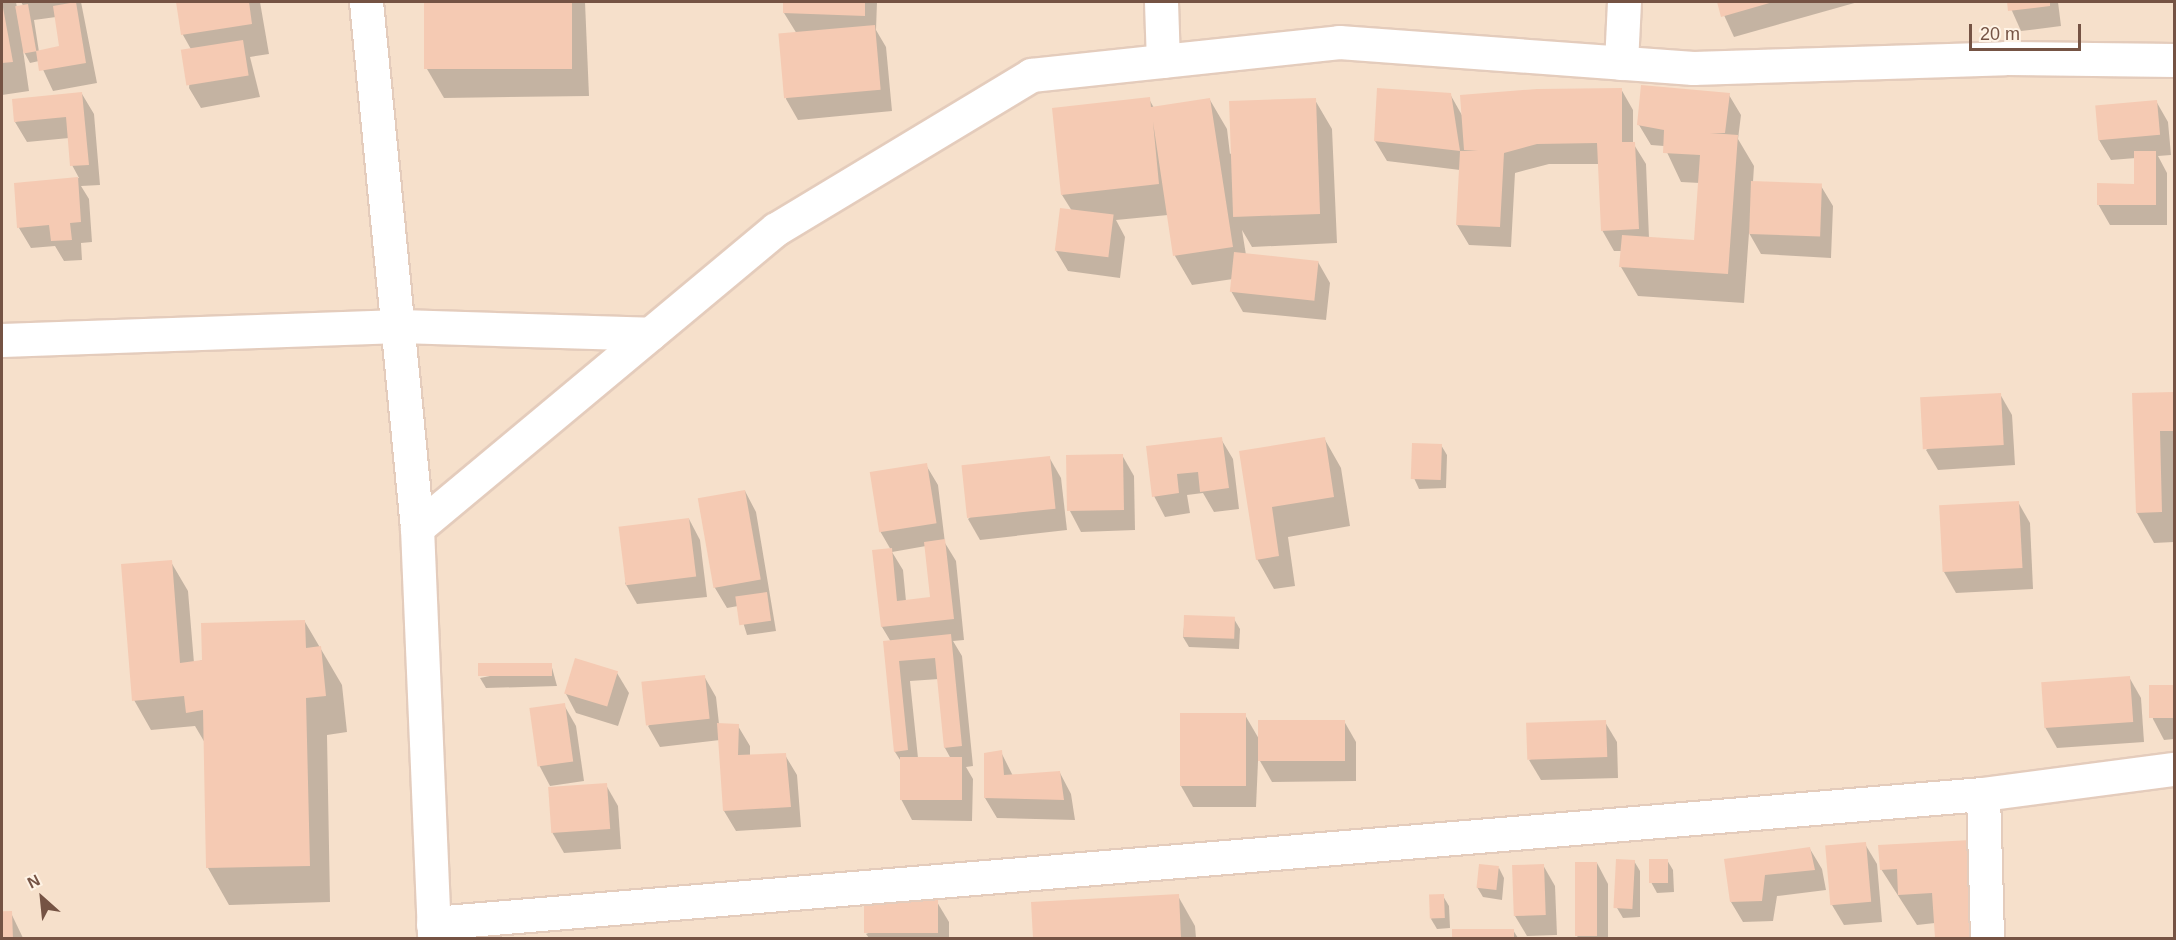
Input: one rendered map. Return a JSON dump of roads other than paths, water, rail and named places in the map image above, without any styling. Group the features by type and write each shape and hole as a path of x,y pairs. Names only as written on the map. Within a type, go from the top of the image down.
{"street":[{"path":"366,2 400,326 417,528 434,931 1983,794 2175,769"},
{"path":"1161,2 1163,61"},
{"path":"1621,63 1624,2"},
{"path":"417,528 776,229 1030,75 1339,42 1693,68 2004,58 2175,60"},
{"path":"2,340 400,326 650,334"},
{"path":"1983,794 1987,939"}]}
